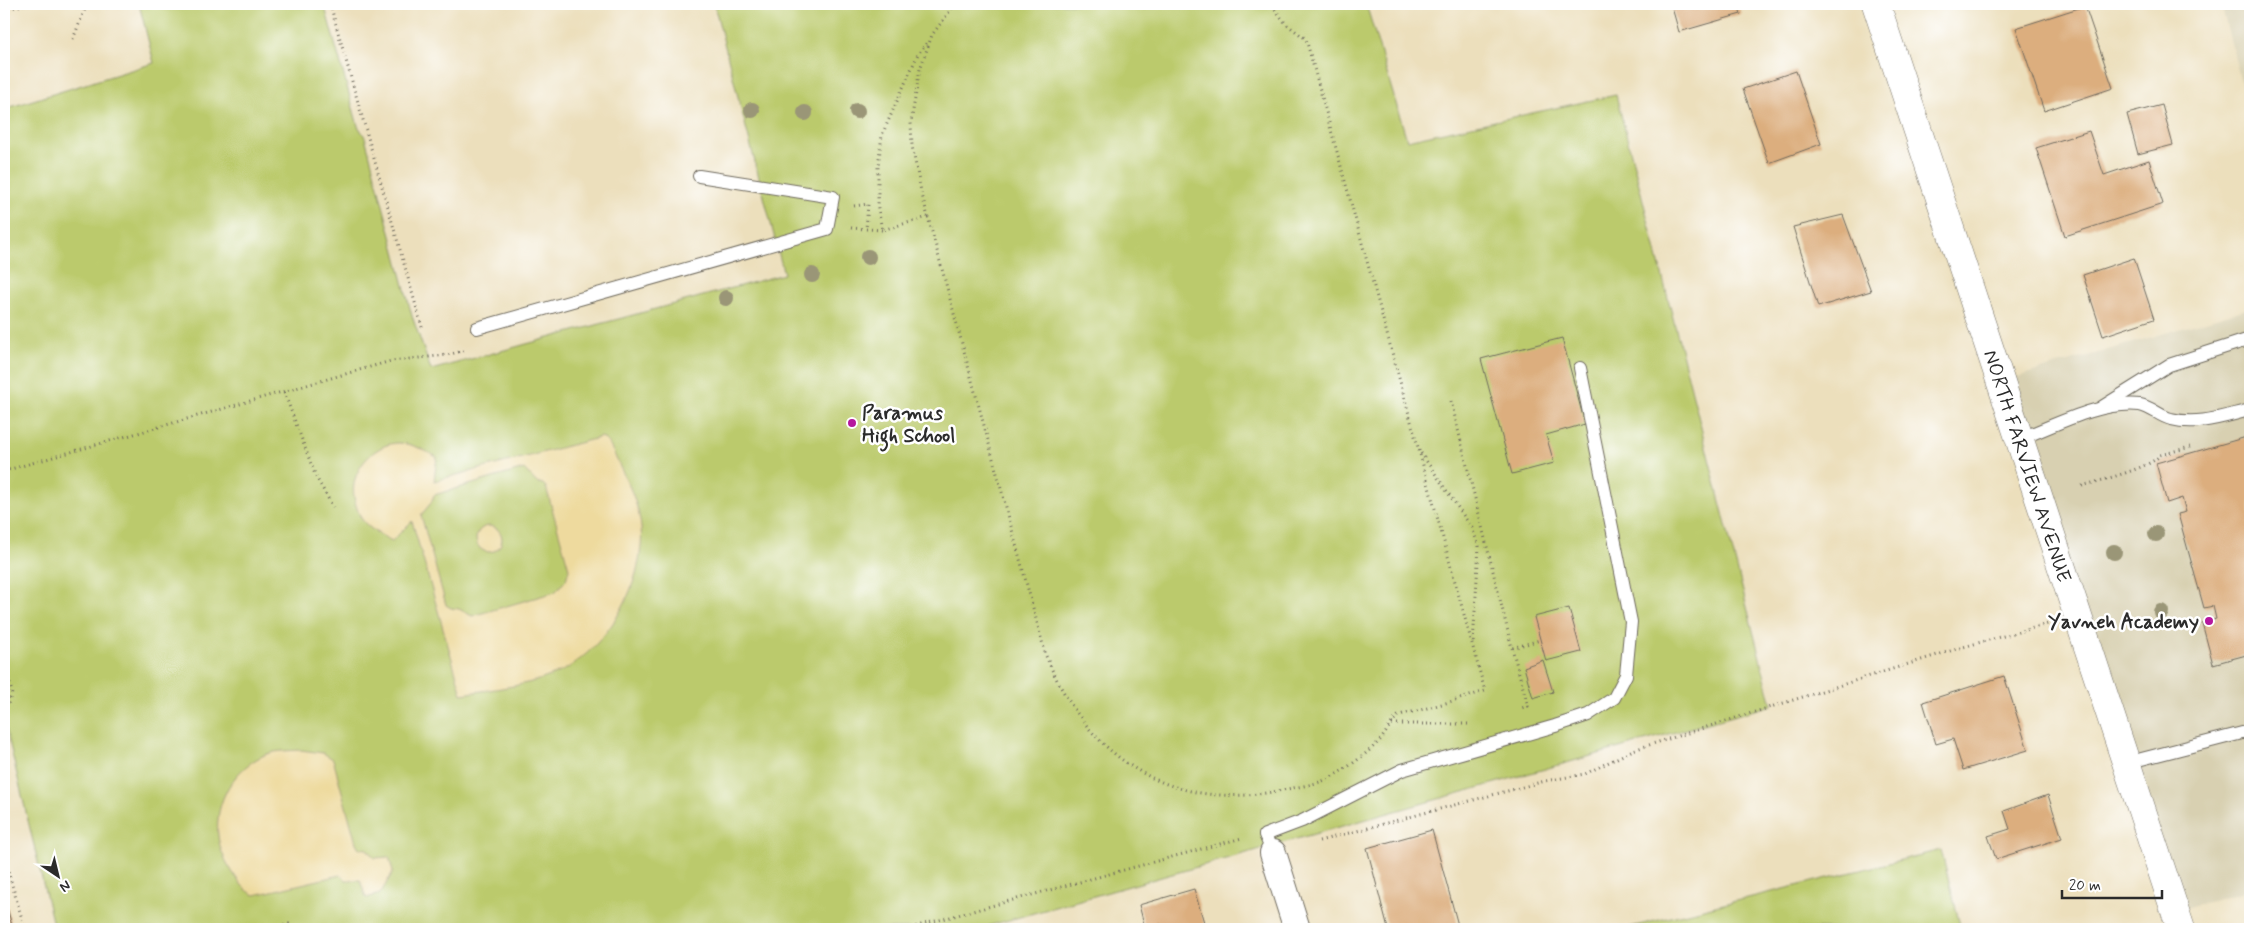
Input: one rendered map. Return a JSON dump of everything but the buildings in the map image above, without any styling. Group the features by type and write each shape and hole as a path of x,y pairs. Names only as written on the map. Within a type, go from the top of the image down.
{"street":[{"name":"NORTH FARVIEW AVENUE","path":"1876,4 2181,929"},
{"path":"1269,844 1297,929"}],"lane":[{"path":"477,328 827,229 833,197 699,176"},
{"path":"2019,439 2097,409 2169,365 2250,339"},
{"path":"1269,844 1302,821 1402,770 1588,715 1614,698 1626,676 1630,622 1580,368"},
{"path":"2097,409 2142,405 2171,419 2204,422 2250,410"},
{"path":"2126,763 2250,731"}],"path":[{"path":"4,10 26,4"},
{"path":"73,40 87,4"},
{"path":"330,4 422,327"},
{"path":"882,230 878,208 878,166 882,134 918,54 955,4"},
{"path":"932,36 920,69 911,122 912,146 928,217 1046,656 1063,692 1088,728 1115,756 1150,778 1185,790 1227,797 1266,794 1321,781 1354,762 1381,739 1398,716 1486,691 1306,39 1286,24 1271,4"},
{"path":"853,206 868,204 866,229"},
{"path":"851,228 882,230 928,217"},
{"path":"4,471 391,361 447,355 475,347"},
{"path":"284,392 316,477 333,507"},
{"path":"1451,400 1528,706 1510,712"},
{"path":"2082,486 2138,468 2157,459 2160,455 2196,445"},
{"path":"1419,450 1472,528 1478,541 1473,647"},
{"path":"1478,541 1485,539"},
{"path":"906,929 1230,840 1269,844 1545,781 1585,774 1633,750 1963,647 2051,624"},
{"path":"1512,648 1540,640"},
{"path":"4,659 12,693 4,714"},
{"path":"1392,724 1474,724"},
{"path":"4,857 25,929"},
{"path":"269,929 289,924 296,929"},
{"path":"302,929 310,926 314,929"}],"shaded area":[{"path":"2221,4 2250,4 2250,117"},
{"path":"2250,308 2250,890 2175,912 2000,382"}],"green space":[{"name":"Paramus High School","path":"139,4 324,4 358,126 365,137 412,316 431,370 784,274 714,4 1366,4 1407,140 1616,95 1772,705 977,929 54,929 4,720 4,109 154,63"},
{"path":"1941,850 1961,929 1623,929"}],"sand":[{"path":"602,437 608,443 630,487 637,506 641,526 641,546 633,582 617,616 607,632 581,659 566,669 529,683 462,694 412,521 392,541 364,522 354,497 356,476 364,462 377,450 392,444 410,445 437,457 434,481","holes":["524,469 536,482 546,487 569,569 566,580 555,592 472,616 446,605 421,515 431,503 434,495"]},
{"path":"489,526 498,530 502,539 498,548 489,552 480,548 476,539 480,530"},
{"path":"301,750 323,753 333,759 356,843 359,848 367,849 374,858 389,857 393,872 380,894 366,898 360,880 346,880 340,875 255,895 244,887 230,868 222,852 218,836 218,819 228,787 251,762 267,754"}],"place":[{"name":"Paramus High School","path":"852,423"},
{"name":"Yavneh Academy","path":"2209,621"}]}
